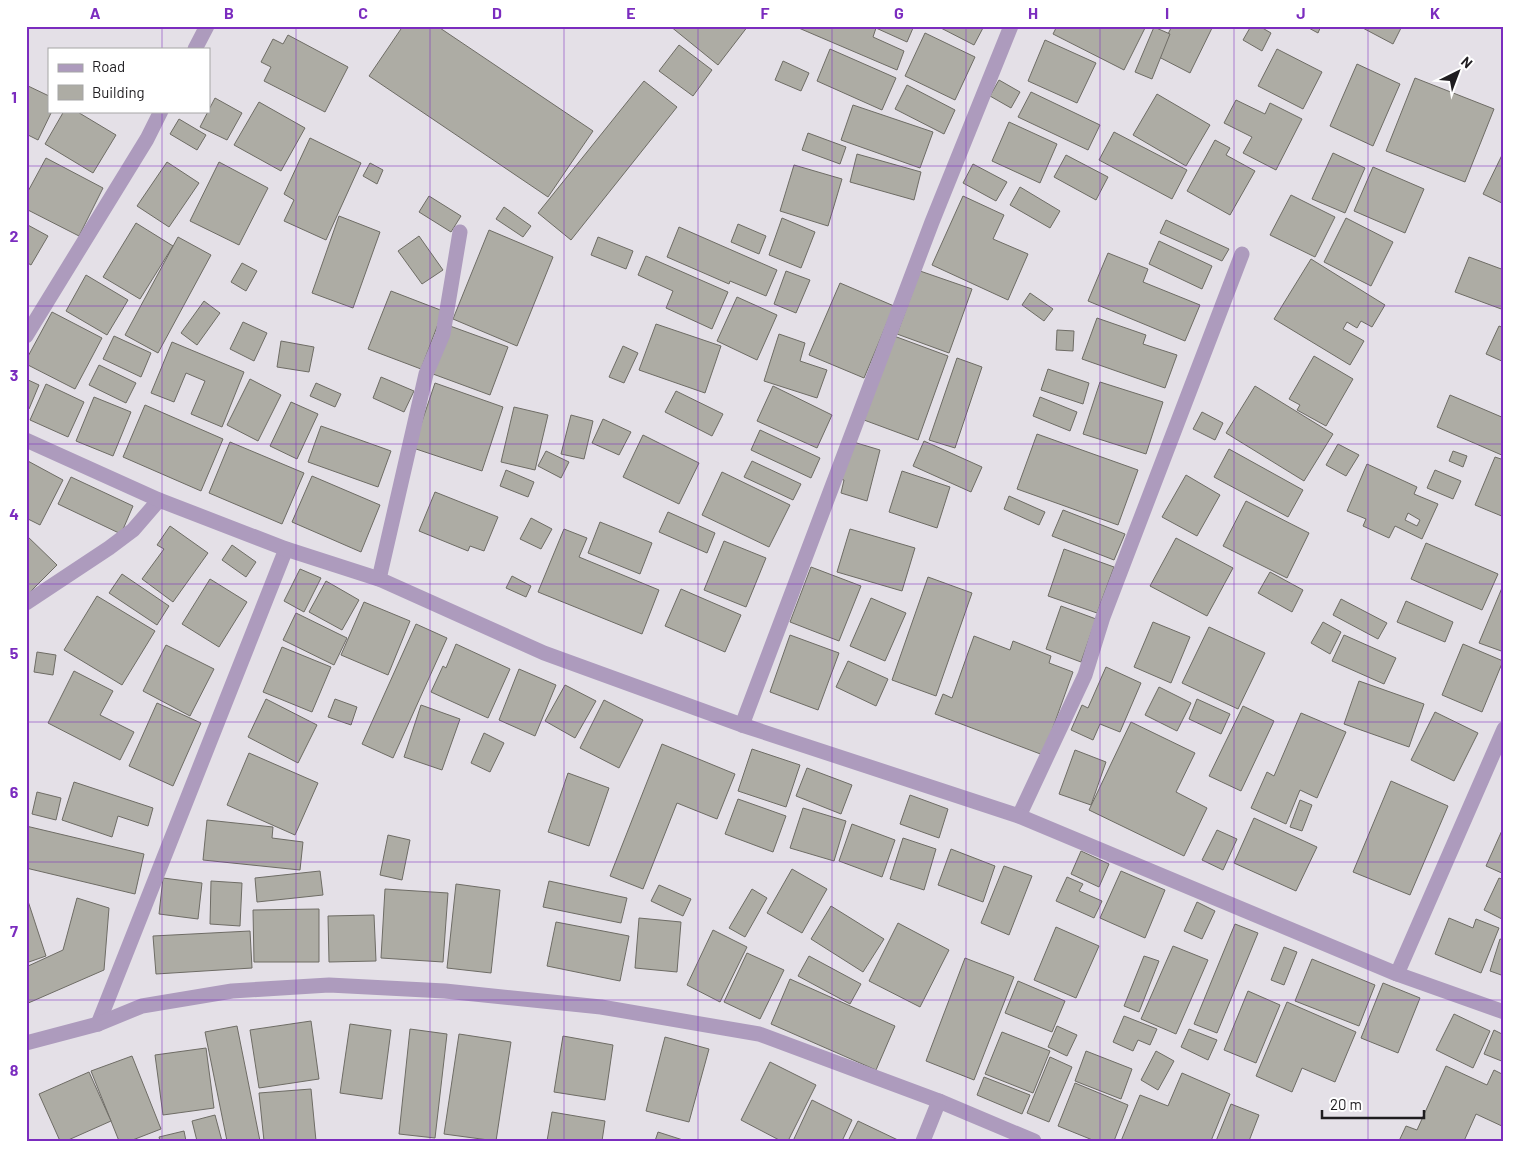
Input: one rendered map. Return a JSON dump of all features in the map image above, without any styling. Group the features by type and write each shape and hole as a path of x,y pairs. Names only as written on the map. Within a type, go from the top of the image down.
{"street":[{"path":"196,48 207,26"},
{"path":"742,725 932,222 1011,26"},
{"path":"26,336 147,139 161,112"},
{"path":"379,579 426,374 443,334 460,232"},
{"path":"1019,816 1086,676 1103,617 1242,254"},
{"path":"26,440 159,500 286,548 379,579 544,653 742,725 1019,816 1397,974 1504,1012"},
{"path":"26,603 133,530 159,500"},
{"path":"98,1024 286,548"},
{"path":"1397,974 1504,729"},
{"path":"26,1043 98,1024 142,1006 232,991 329,985 445,991 601,1007 759,1034 939,1101 1034,1141"},
{"path":"923,1141 939,1101"}],"building":[{"path":"403,26 437,26 593,131 548,197 369,76"},
{"path":"670,26 748,26 718,65"},
{"path":"794,26 908,26 913,28 907,42 876,28 873,37 904,51 897,70"},
{"path":"937,26 984,26 974,45"},
{"path":"1057,26 1146,26 1124,70 1053,34"},
{"path":"1172,26 1213,26 1190,73 1157,56"},
{"path":"1251,26 1259,26 1271,33 1262,51 1243,40"},
{"path":"1305,26 1321,26 1318,33"},
{"path":"1359,26 1402,26 1393,44"},
{"path":"1154,27 1170,34 1152,79 1135,72"},
{"path":"925,33 975,57 955,100 905,76"},
{"path":"288,35 348,67 325,112 264,81 271,67 261,62 273,39 283,44"},
{"path":"1045,40 1096,63 1077,103 1028,81"},
{"path":"679,45 712,70 693,96 659,71"},
{"path":"830,49 896,78 882,110 817,81"},
{"path":"1277,49 1322,72 1303,109 1258,86"},
{"path":"783,61 809,73 801,91 775,80"},
{"path":"1357,64 1400,84 1373,146 1330,126"},
{"path":"1415,78 1494,109 1465,182 1386,151"},
{"path":"999,80 1020,92 1011,108 990,96"},
{"path":"644,81 677,107 571,240 538,213"},
{"path":"26,85 48,96 48,112 52,112 38,140 26,134"},
{"path":"907,85 955,110 944,134 895,109"},
{"path":"1031,92 1100,125 1088,150 1018,117"},
{"path":"1157,94 1210,125 1186,166 1133,135"},
{"path":"215,98 242,113 227,140 200,127 208,112 210,112"},
{"path":"1236,100 1265,114 1270,103 1302,119 1276,170 1243,153 1252,137 1224,123"},
{"path":"259,102 305,128 281,171 234,145"},
{"path":"853,105 933,132 920,168 841,140"},
{"path":"63,112 78,112 116,135 93,173 45,144"},
{"path":"179,119 206,135 197,150 170,134"},
{"path":"1009,122 1057,144 1040,183 992,161"},
{"path":"1114,132 1187,170 1172,199 1099,160"},
{"path":"808,133 846,147 840,164 802,150"},
{"path":"310,138 361,163 326,240 284,221 294,200 284,194"},
{"path":"1215,140 1230,148 1226,155 1255,171 1230,215 1187,191"},
{"path":"1504,151 1504,204 1483,194"},
{"path":"1333,153 1365,168 1345,213 1312,199"},
{"path":"857,154 921,172 914,200 850,182"},
{"path":"1066,155 1108,177 1096,200 1054,177"},
{"path":"46,158 103,188 79,236 26,209 26,195"},
{"path":"167,162 199,183 169,227 137,206"},
{"path":"219,162 268,188 239,245 190,221"},
{"path":"370,163 383,170 377,184 363,176"},
{"path":"973,164 1007,182 996,201 963,183"},
{"path":"794,165 842,179 828,226 780,211"},
{"path":"1373,167 1424,189 1405,233 1354,211"},
{"path":"1020,187 1060,211 1050,228 1010,205"},
{"path":"1291,195 1335,217 1315,257 1270,235"},
{"path":"429,196 461,216 451,232 419,212"},
{"path":"963,196 1004,215 993,239 1028,254 1008,300 932,265"},
{"path":"504,207 531,226 523,237 496,219"},
{"path":"339,216 380,232 353,308 312,293"},
{"path":"782,218 815,232 801,268 769,255"},
{"path":"1346,218 1393,242 1371,286 1324,262"},
{"path":"1166,220 1229,249 1222,261 1160,233"},
{"path":"136,223 173,246 140,299 103,277"},
{"path":"26,224 48,236 31,265 26,262"},
{"path":"738,224 766,236 759,254 731,242"},
{"path":"679,227 777,270 766,296 730,281 729,284 667,257"},
{"path":"489,230 553,257 517,346 453,319"},
{"path":"419,236 443,270 422,284 398,251"},
{"path":"178,237 211,255 158,353 125,335"},
{"path":"598,237 633,251 626,269 591,255"},
{"path":"1159,241 1212,266 1202,289 1149,264"},
{"path":"1108,253 1148,269 1143,282 1200,305 1185,341 1088,301"},
{"path":"646,256 728,292 712,329 666,308 673,291 638,275"},
{"path":"1469,257 1504,270 1504,310 1455,292"},
{"path":"1311,259 1385,305 1372,327 1361,321 1357,328 1347,322 1343,329 1364,341 1350,365 1274,319"},
{"path":"242,263 257,271 246,291 231,282"},
{"path":"786,271 810,280 796,313 774,304"},
{"path":"920,271 972,289 949,353 897,334"},
{"path":"86,275 128,300 107,335 66,311"},
{"path":"840,283 894,306 864,378 809,355"},
{"path":"391,291 443,311 421,369 368,349"},
{"path":"1030,293 1053,309 1044,321 1022,305"},
{"path":"737,297 777,315 757,360 717,341"},
{"path":"204,301 220,313 197,345 181,333"},
{"path":"52,312 102,338 75,389 26,364 26,360"},
{"path":"1097,318 1146,335 1143,344 1177,355 1165,388 1082,359"},
{"path":"243,322 267,333 254,361 230,349"},
{"path":"656,324 721,346 705,393 639,370"},
{"path":"450,326 508,347 490,395 433,374"},
{"path":"1499,326 1504,328 1504,362 1486,354"},
{"path":"1057,330 1074,331 1073,351 1056,350"},
{"path":"779,334 805,343 800,361 827,370 817,398 764,381"},
{"path":"114,336 151,353 141,377 103,359"},
{"path":"894,336 948,356 918,440 864,420"},
{"path":"281,341 314,347 309,372 277,367"},
{"path":"172,342 244,372 222,427 191,414 205,381 186,373 174,402 151,393"},
{"path":"623,346 638,353 624,383 609,377"},
{"path":"1314,356 1353,379 1326,426 1297,410 1300,405 1289,399"},
{"path":"957,358 982,367 955,448 929,440"},
{"path":"99,365 136,383 126,403 89,385"},
{"path":"1048,369 1089,383 1083,404 1041,390"},
{"path":"381,377 414,391 404,412 373,398"},
{"path":"26,379 39,385 29,409 26,407"},
{"path":"250,379 281,395 258,441 227,425"},
{"path":"1100,382 1163,402 1146,454 1083,434"},
{"path":"316,383 341,394 335,407 310,396"},
{"path":"435,383 503,407 482,471 413,448"},
{"path":"46,384 84,402 68,437 30,420"},
{"path":"773,386 832,415 817,448 757,421"},
{"path":"1255,386 1333,434 1304,481 1226,433"},
{"path":"676,391 723,414 712,436 665,412"},
{"path":"1450,395 1504,418 1504,456 1437,427"},
{"path":"94,397 131,412 113,456 76,441"},
{"path":"1040,397 1077,412 1070,431 1033,416"},
{"path":"291,402 318,414 297,459 270,446"},
{"path":"145,405 223,439 201,491 123,457"},
{"path":"514,407 548,415 535,470 501,462"},
{"path":"1202,412 1223,423 1215,440 1193,429"},
{"path":"571,415 593,421 584,459 561,454"},
{"path":"603,419 631,432 619,455 592,443"},
{"path":"321,426 391,451 378,487 308,462"},
{"path":"760,430 820,458 811,478 751,450"},
{"path":"1037,434 1138,470 1118,525 1017,489"},
{"path":"643,435 699,463 679,504 623,477"},
{"path":"850,441 880,450 867,501 841,493 844,480 840,479"},
{"path":"924,441 982,467 971,492 913,466"},
{"path":"230,442 304,473 282,524 209,493"},
{"path":"1338,444 1359,455 1346,476 1326,465"},
{"path":"1229,449 1303,490 1288,517 1214,477"},
{"path":"546,451 569,462 561,478 538,466"},
{"path":"1453,451 1467,456 1463,467 1449,461"},
{"path":"1495,457 1504,460 1504,517 1475,505"},
{"path":"26,460 63,480 40,525 26,518"},
{"path":"752,461 801,484 793,500 744,477"},
{"path":"1367,464 1417,487 1414,494 1438,504 1422,539 1395,526 1389,538 1363,526 1366,519 1347,511","holes":["1408,513 1420,520 1417,526 1405,520"]},
{"path":"506,470 534,482 528,497 500,486"},
{"path":"1435,470 1461,481 1453,499 1427,488"},
{"path":"902,471 950,487 937,528 889,512"},
{"path":"722,472 790,505 769,547 702,515"},
{"path":"1186,475 1220,495 1197,536 1162,517"},
{"path":"312,476 380,505 361,552 292,522"},
{"path":"71,477 133,506 121,534 58,504"},
{"path":"435,492 498,517 484,551 470,546 468,551 419,531"},
{"path":"1009,496 1045,512 1039,525 1004,509"},
{"path":"1246,501 1309,533 1287,578 1223,546"},
{"path":"1063,510 1125,534 1114,560 1052,536"},
{"path":"668,512 715,533 707,553 659,532"},
{"path":"531,518 552,529 541,549 520,539"},
{"path":"600,522 652,543 640,574 588,553"},
{"path":"170,526 208,553 173,602 142,579 164,549 157,545"},
{"path":"564,529 587,538 579,557 659,590 642,634 538,592"},
{"path":"850,529 915,548 902,591 837,572"},
{"path":"26,535 57,565 29,593 26,591"},
{"path":"1176,538 1233,568 1207,616 1150,586"},
{"path":"724,541 766,558 746,607 704,590"},
{"path":"1426,543 1498,574 1482,610 1411,579"},
{"path":"232,545 256,562 246,577 222,560"},
{"path":"1064,549 1114,567 1097,613 1048,596"},
{"path":"811,567 861,586 839,641 790,622"},
{"path":"300,569 321,578 304,612 284,601"},
{"path":"1270,572 1303,590 1292,612 1258,593"},
{"path":"122,574 169,606 157,625 109,593"},
{"path":"512,576 531,586 526,597 506,588"},
{"path":"928,577 972,593 936,696 892,680"},
{"path":"210,579 247,602 219,647 182,624"},
{"path":"326,581 359,600 342,630 309,612"},
{"path":"1504,583 1504,652 1479,643"},
{"path":"681,589 741,615 725,652 665,626"},
{"path":"97,596 155,631 122,685 64,650"},
{"path":"871,598 906,613 885,661 850,646"},
{"path":"1341,599 1387,623 1378,639 1333,615"},
{"path":"1406,601 1453,622 1445,642 1397,622"},
{"path":"364,602 410,621 388,675 341,655"},
{"path":"1061,606 1096,619 1081,662 1046,649"},
{"path":"296,613 347,638 334,665 283,640"},
{"path":"1153,622 1190,637 1171,683 1134,667"},
{"path":"1323,622 1341,632 1330,654 1311,643"},
{"path":"416,624 447,638 393,758 362,744"},
{"path":"1209,627 1265,653 1238,709 1182,683"},
{"path":"790,635 839,653 818,710 770,692"},
{"path":"1344,635 1396,658 1384,684 1332,661"},
{"path":"974,636 1010,650 1013,641 1051,656 1049,663 1073,672 1043,755 935,714 943,694 952,698"},
{"path":"456,644 510,669 488,718 431,692 443,666 446,668"},
{"path":"1463,644 1503,661 1482,712 1442,695"},
{"path":"166,645 214,669 190,716 143,691"},
{"path":"282,647 331,667 312,712 263,692"},
{"path":"37,652 56,655 53,675 34,672"},
{"path":"848,661 888,679 876,706 836,687"},
{"path":"1106,667 1141,683 1120,732 1100,724 1093,740 1071,730 1082,705 1088,708"},
{"path":"519,669 556,685 535,736 499,720"},
{"path":"74,671 113,691 100,715 134,732 120,760 48,723"},
{"path":"1359,681 1424,704 1409,747 1344,724"},
{"path":"565,685 596,701 575,738 545,721"},
{"path":"1159,687 1191,703 1177,731 1145,715"},
{"path":"266,699 317,725 298,763 248,737"},
{"path":"335,699 357,707 351,725 328,717"},
{"path":"1197,699 1230,714 1221,734 1189,719"},
{"path":"604,700 643,720 619,768 580,748"},
{"path":"157,703 201,723 173,786 129,766"},
{"path":"421,705 460,719 442,770 404,757"},
{"path":"1243,706 1274,721 1241,791 1209,776"},
{"path":"1435,712 1478,733 1454,781 1411,760"},
{"path":"1301,713 1346,732 1317,798 1300,790 1286,824 1251,808 1267,772 1274,776"},
{"path":"1131,722 1195,753 1176,792 1207,808 1184,856 1089,810"},
{"path":"484,733 504,743 490,772 471,763"},
{"path":"662,744 735,774 717,819 677,803 643,889 610,876"},
{"path":"752,749 800,765 786,807 738,791"},
{"path":"1075,750 1106,762 1091,805 1059,794"},
{"path":"249,753 318,783 295,835 227,805"},
{"path":"807,768 852,785 841,814 796,796"},
{"path":"568,773 609,788 589,846 548,832"},
{"path":"1391,781 1448,806 1410,895 1353,872"},
{"path":"74,782 153,808 148,826 118,816 112,837 62,820"},
{"path":"37,792 61,798 56,820 32,814"},
{"path":"910,795 948,809 939,838 900,824"},
{"path":"738,799 786,816 773,852 725,834"},
{"path":"1300,800 1312,805 1302,831 1290,827"},
{"path":"803,808 846,821 834,861 790,848"},
{"path":"1254,818 1317,847 1296,891 1234,863"},
{"path":"207,820 273,827 272,838 303,842 300,870 203,860"},
{"path":"852,824 895,840 882,877 839,861"},
{"path":"26,826 144,854 135,894 26,868"},
{"path":"1504,826 1504,874 1486,866"},
{"path":"1217,830 1237,839 1223,870 1202,860"},
{"path":"388,835 410,840 402,880 380,875"},
{"path":"903,838 936,849 924,890 890,879"},
{"path":"951,849 995,866 983,902 938,885"},
{"path":"1081,851 1109,864 1099,887 1071,874"},
{"path":"1004,866 1032,876 1009,935 981,923"},
{"path":"792,869 827,889 802,933 767,913"},
{"path":"320,871 323,895 257,902 255,878"},
{"path":"1121,871 1165,890 1145,938 1100,918"},
{"path":"1067,877 1083,884 1079,891 1102,901 1094,918 1056,901"},
{"path":"163,878 202,883 198,919 159,914"},
{"path":"1499,878 1504,880 1504,920 1484,910"},
{"path":"211,881 242,883 240,926 210,924"},
{"path":"549,881 627,898 621,923 543,907"},
{"path":"456,884 500,890 491,973 447,968"},
{"path":"659,885 691,899 683,916 651,901"},
{"path":"385,889 448,893 443,962 381,958"},
{"path":"752,889 767,898 745,937 729,928"},
{"path":"26,895 46,956 26,963"},
{"path":"77,898 109,908 104,970 26,1004 26,967 63,950"},
{"path":"1197,902 1215,911 1202,939 1184,931"},
{"path":"831,906 884,939 863,972 811,939"},
{"path":"319,909 319,962 254,962 253,910"},
{"path":"374,915 376,961 329,962 328,916"},
{"path":"639,918 681,922 677,972 635,968"},
{"path":"1449,918 1473,928 1476,919 1499,928 1481,973 1435,954"},
{"path":"556,922 629,936 620,981 547,966"},
{"path":"898,923 949,950 920,1007 869,981"},
{"path":"1235,924 1258,933 1217,1033 1194,1024"},
{"path":"1056,927 1099,946 1076,998 1034,980"},
{"path":"713,930 747,947 720,1002 687,985"},
{"path":"250,931 252,968 156,974 153,936"},
{"path":"1500,939 1504,940 1504,976 1490,971"},
{"path":"1173,946 1208,960 1176,1034 1141,1019"},
{"path":"1284,947 1297,952 1284,985 1271,980"},
{"path":"747,953 784,970 760,1019 724,1002"},
{"path":"809,956 861,984 850,1004 798,976"},
{"path":"1144,956 1159,961 1139,1012 1124,1006"},
{"path":"965,958 1014,977 974,1080 926,1061"},
{"path":"1312,959 1375,985 1359,1026 1295,1001"},
{"path":"790,979 895,1026 876,1070 771,1024"},
{"path":"1018,981 1065,1001 1052,1032 1005,1013"},
{"path":"1383,983 1420,998 1398,1053 1361,1038"},
{"path":"1248,991 1280,1005 1256,1063 1224,1050"},
{"path":"1287,1002 1356,1032 1335,1082 1302,1068 1292,1092 1256,1076"},
{"path":"1454,1014 1490,1031 1473,1068 1436,1050"},
{"path":"1124,1016 1157,1029 1150,1045 1138,1040 1133,1051 1113,1042"},
{"path":"311,1021 319,1079 259,1088 250,1030"},
{"path":"350,1024 391,1030 382,1099 340,1093"},
{"path":"237,1026 260,1141 227,1141 205,1032"},
{"path":"1057,1026 1077,1035 1067,1056 1048,1047"},
{"path":"410,1029 447,1034 435,1138 399,1134"},
{"path":"1189,1029 1217,1040 1208,1060 1181,1047"},
{"path":"1494,1030 1504,1035 1504,1062 1484,1054"},
{"path":"1002,1032 1050,1051 1033,1093 985,1074"},
{"path":"459,1034 511,1042 496,1141 444,1134"},
{"path":"563,1036 613,1045 605,1100 554,1092"},
{"path":"665,1037 709,1049 689,1122 646,1111"},
{"path":"206,1048 214,1108 163,1115 155,1055"},
{"path":"1086,1051 1132,1069 1121,1099 1075,1081"},
{"path":"1156,1051 1174,1061 1158,1090 1141,1080"},
{"path":"132,1056 161,1129 130,1141 119,1141 91,1071"},
{"path":"1050,1057 1072,1067 1049,1122 1027,1113"},
{"path":"770,1062 816,1085 788,1141 781,1141 741,1120"},
{"path":"1446,1066 1487,1085 1494,1070 1504,1075 1504,1127 1476,1114 1464,1141 1399,1141 1406,1126 1417,1130"},
{"path":"89,1072 111,1121 66,1141 60,1141 39,1094"},
{"path":"1182,1073 1230,1094 1211,1141 1121,1141 1140,1095 1168,1106"},
{"path":"984,1077 1030,1095 1022,1114 977,1095"},
{"path":"1075,1083 1128,1105 1114,1141 1095,1141 1058,1126"},
{"path":"311,1089 316,1141 264,1141 259,1093"},
{"path":"812,1100 852,1120 842,1141 793,1141"},
{"path":"1231,1104 1259,1115 1249,1141 1216,1141"},
{"path":"552,1112 605,1121 602,1141 547,1141"},
{"path":"215,1115 222,1141 197,1141 192,1121"},
{"path":"858,1121 900,1141 848,1141"},
{"path":"184,1131 186,1141 160,1141 159,1137"},
{"path":"658,1132 686,1141 655,1141"}]}
